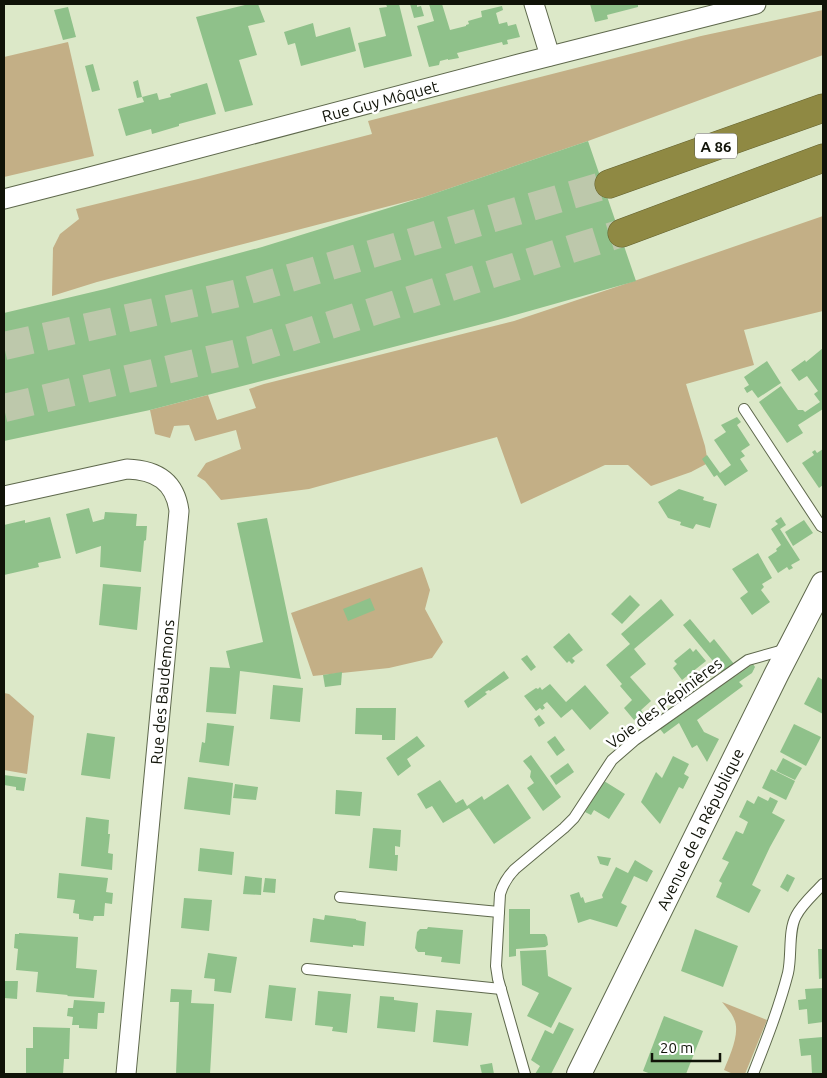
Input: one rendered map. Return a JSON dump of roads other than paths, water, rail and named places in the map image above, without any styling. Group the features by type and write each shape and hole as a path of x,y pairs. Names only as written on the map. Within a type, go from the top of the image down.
{"highway":[{"name":"A 86","path":"609,184 823,108"},
{"path":"622,233 823,158"}],"street":[{"path":"534,4 550,56"},
{"name":"Rue Guy Môquet","path":"4,199 756,4"},
{"name":"Rue des Baudemons","path":"4,496 127,469 142,469 157,475 173,491 180,511 126,1074"},
{"name":"Avenue de la République","path":"579,1074 823,584"}],"lane":[{"path":"744,409 823,527"},
{"name":"Voie des Pépinières","path":"525,1074 496,966 500,894 503,884 515,869 574,818 612,760 635,740 748,660 790,648"},
{"path":"752,1074 770,1030 788,973 795,917 823,884"},
{"path":"340,896 499,912"},
{"path":"307,969 501,989"}],"tunnel":[{"path":"4,346 239,293 609,184"},
{"path":"4,408 251,350 622,233"}]}
